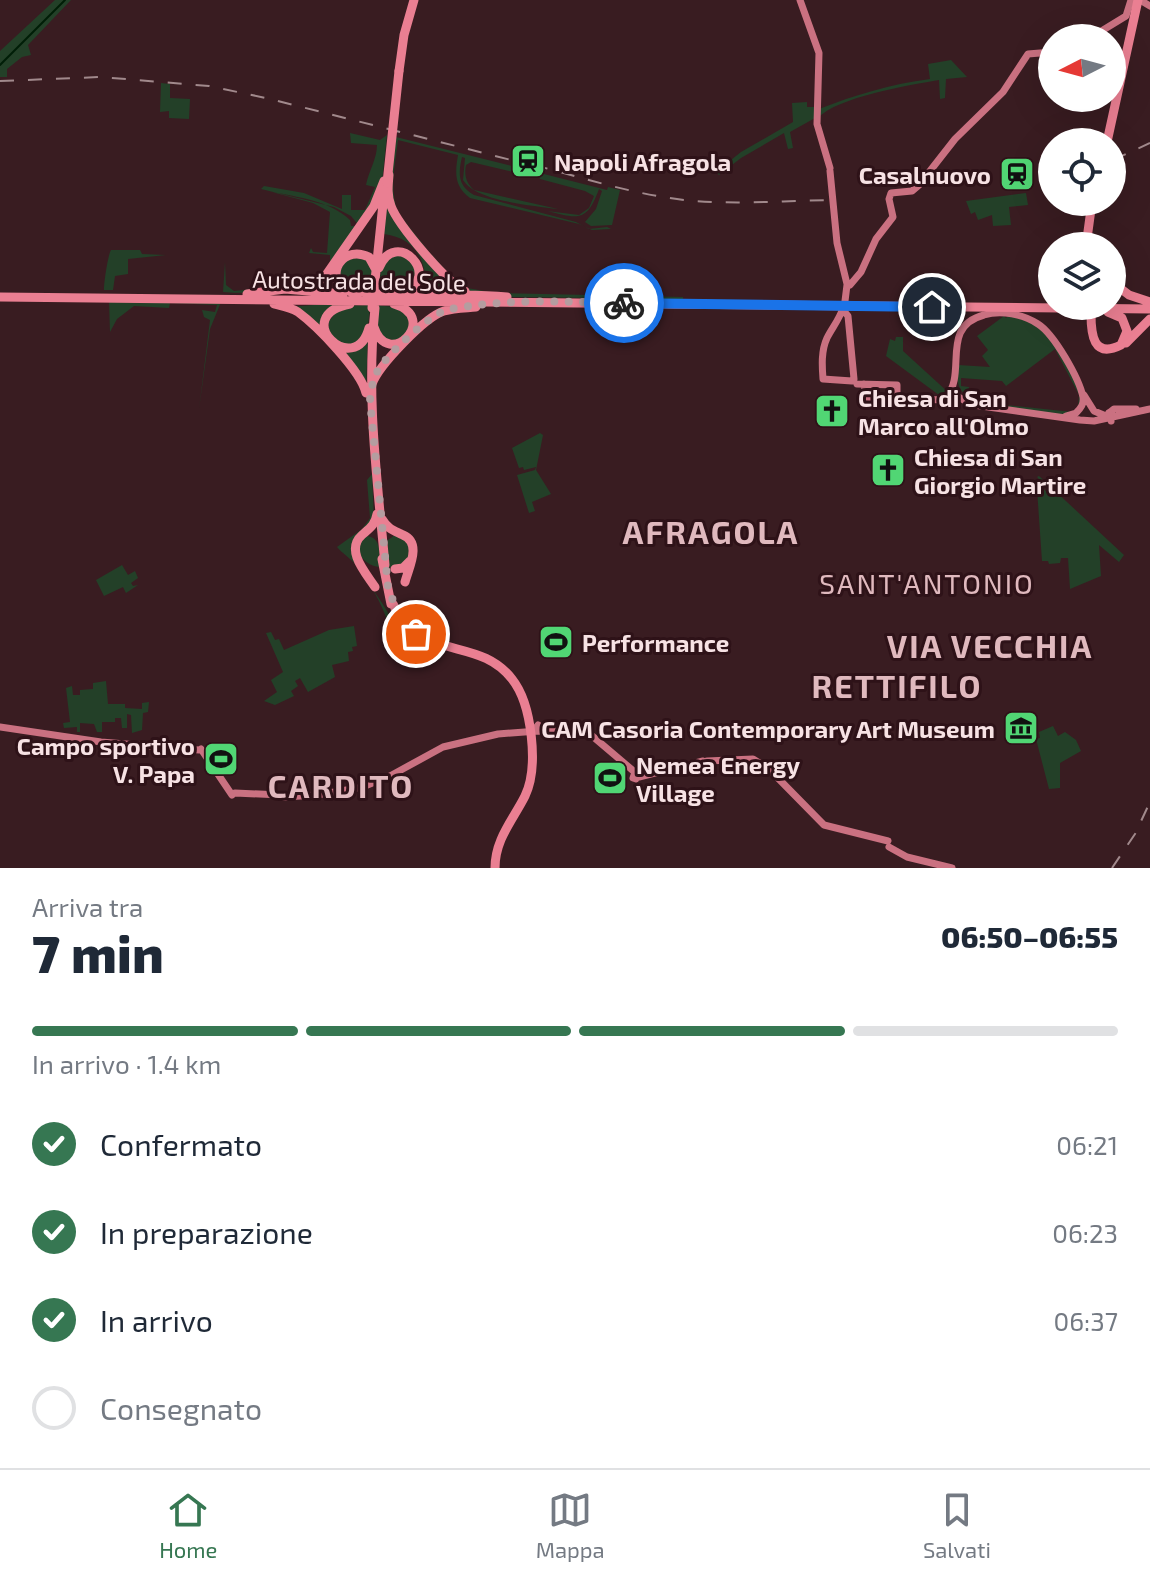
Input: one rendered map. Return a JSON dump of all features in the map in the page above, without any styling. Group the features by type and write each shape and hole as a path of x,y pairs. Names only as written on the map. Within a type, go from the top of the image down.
{"highway":[{"path":"413,0 398,71 373,312 369,400 379,511 388,596 398,618 423,642 496,668 520,696 528,734 529,783 495,845 493,868"},
{"path":"1109,128 1136,0"},
{"path":"225,297 311,286 323,279 377,200 386,181 398,71"},
{"path":"386,181 397,218 452,283 472,293"},
{"path":"377,272 382,260 394,252 407,254 415,260 419,270 416,284 394,299"},
{"path":"356,299 338,284 336,275 339,262 353,254 366,255 373,261 377,272"},
{"path":"285,289 356,299"},
{"path":"225,297 282,306 472,293 554,299"},
{"path":"1126,293 1150,306"},
{"name":"Autostrada del Sole","path":"0,295 1038,303"},
{"name":"Autostrada del Sole","path":"225,297 960,308 1150,306"},
{"path":"356,299 336,308 326,317 325,331 333,344 345,348 360,344 367,335 373,312"},
{"path":"373,312 376,333 383,341 393,344 404,341 411,332 413,322 407,310 394,299"},
{"path":"394,299 467,308"},
{"path":"369,400 373,380 386,360 436,315 447,310 540,302"},
{"path":"282,306 303,316 355,370 369,400"},
{"path":"1126,306 1150,306"},
{"path":"960,308 1038,311"},
{"path":"1090,320 1092,342 1104,350 1114,350 1123,346 1150,319"},
{"path":"1090,320 1096,343 1110,349 1121,345 1127,334 1127,326 1122,320"},
{"path":"379,511 389,529 407,537 413,544 405,582"},
{"path":"375,587 356,556 354,547 359,537 374,524 379,511"},
{"path":"385,559 388,539 401,534"},
{"path":"359,537 373,536 385,559 393,604 404,623 434,644 481,656 497,665 512,679 522,697 530,734 532,770 525,797 498,845 493,868"},
{"path":"356,556 368,565 385,559 405,567 412,558"},
{"path":"412,558 415,568 422,571"}],"main road":[{"path":"800,0 819,53 817,124 829,170 837,243 849,284"},
{"path":"1113,24 1126,16 1136,0 1150,6"},
{"path":"897,399 897,385 823,379 827,337 843,306 849,284 861,272 876,239 893,217 890,195 912,191 919,185 955,139 1003,92 1028,54 1038,53"},
{"path":"843,306 848,316 858,382 865,397 944,400 956,396 979,405 1094,421 1146,409"},
{"path":"944,400 952,390 959,336 972,321 993,313 1015,315 1038,324 1050,335 1091,408 1099,414 1110,416 1146,409"},
{"path":"955,377 960,392 979,405"},
{"path":"1039,413 1068,416 1078,412 1083,401 1075,380"},
{"path":"1114,409 1146,409 1117,422 1110,417 1114,409"},
{"path":"0,727 101,742 200,750 234,794 285,796 317,795 358,787 390,776 443,747 498,734 539,729 584,729 636,775 705,762 753,759 769,769 824,825 875,838 904,855 952,868"}],"green space":[{"path":"55,0 71,0 28,45 31,55 22,57 7,69 7,77 0,77 0,51"},
{"path":"951,60 967,77 946,79 945,98 940,99 939,80 857,98 818,118 819,109 846,99 930,79 928,64"},
{"path":"161,83 170,84 170,98 190,99 189,119 169,118 169,111 160,112"},
{"path":"807,102 807,107 816,107 815,118 790,132 793,148 788,149 784,133 719,175 716,172 741,152 793,122 792,103"},
{"path":"350,133 380,140 387,135 382,182 359,226 351,216 334,207 261,189 264,186 304,193 342,209 342,195 351,195 351,210 365,210 375,187 366,185 377,145 351,143"},
{"path":"396,137 524,169 526,175 471,162 466,165 466,175 473,189 463,180 465,158 462,157 460,174 462,184 474,195 584,226 470,198 457,179 458,155 398,140 393,186 398,213 451,279 467,288 496,293 683,299 513,297 472,293 451,281 399,219 391,204"},
{"path":"536,172 607,190 608,187 620,190 612,225 591,226 585,222 596,209 602,191 599,189 595,200 586,213 580,215 574,216 567,216 547,211 579,215 589,208 594,196 540,179"},
{"path":"475,190 558,209 504,201"},
{"path":"272,192 333,208 350,220 351,226 355,226 330,270 318,280 330,264 330,255 309,253 311,248 313,252 327,253 330,212 313,203"},
{"path":"1026,193 1028,205 1009,207 1011,225 993,226 992,215 978,220 975,212 971,214 966,201"},
{"path":"387,196 393,211 465,292 427,294 425,272 413,247 384,234"},
{"path":"111,250 140,250 142,254 166,255 128,259 128,274 115,276 113,290 104,290"},
{"path":"404,254 417,269 408,289 379,292 381,267 386,258"},
{"path":"347,256 372,261 372,293 345,290 338,266"},
{"path":"225,262 226,285 234,291 309,283 261,292 223,292"},
{"path":"109,300 221,302 210,329 199,409 210,320 204,317 202,310 215,312 217,305 170,303 169,308 134,306 117,319 110,332"},
{"path":"342,304 324,328 346,348 368,335 366,388 362,378 290,307"},
{"path":"370,305 366,329 357,344 351,347 330,338 328,320 343,306"},
{"path":"376,305 403,308 412,326 399,342 378,336"},
{"path":"1009,315 1036,326 1045,333 1066,364 1081,397 1082,405 1069,415 1010,409 981,402 1072,412 1078,408 1079,395 1055,349 1006,386 1002,381 961,378 961,386 969,387 968,397 961,390 958,381 958,365 990,367 982,356 988,350 977,336"},
{"path":"896,337 903,337 903,351 949,393 943,398 886,356 890,339 895,341"},
{"path":"540,433 543,435 536,470 551,494 532,502 535,511 529,513 517,475 536,467 519,468 512,448"},
{"path":"372,474 374,521 357,538 356,550 366,579 337,547 362,529 370,518 367,480"},
{"path":"1039,476 1124,555 1119,562 1099,545 1101,576 1070,589 1068,558 1061,558 1060,563 1042,561 1037,489 1039,486 1046,491 1048,489"},
{"path":"395,535 409,539 410,559 398,568 373,566 355,548 366,536 374,538 380,557 388,540"},
{"path":"122,565 128,575 135,571 138,578 131,583 138,585 126,593 123,587 104,596 96,580"},
{"path":"370,585 396,630 398,643 395,655 391,656 388,643 392,643 388,622"},
{"path":"354,626 357,646 348,652 349,661 332,665 335,677 308,692 300,678 295,681 298,686 291,691 294,696 275,705 264,701 277,692 271,680 283,672 266,633 271,632 275,640 279,639 284,650 329,630"},
{"path":"106,681 108,704 125,704 125,708 142,709 142,703 149,702 148,712 143,713 142,730 132,733 131,715 127,714 127,728 122,728 121,718 115,718 115,722 102,722 102,732 97,732 94,724 80,723 80,732 77,732 77,727 64,728 63,723 70,722 66,688 72,686 73,695 80,695 80,690 93,689 93,683"},
{"path":"1053,726 1058,736 1065,732 1076,740 1081,751 1060,763 1060,788 1049,789 1036,739 1040,738 1039,732"}],"waterway":[{"path":"0,65 65,0"}],"railway":[{"path":"0,81 101,77 209,86 523,163"},
{"path":"1126,154 1150,143"},
{"path":"534,165 627,190 684,200 831,200"},
{"path":"1112,868 1135,834 1150,802"}],"way so far":[{"path":"416,634 399,617 388,587 370,400 373,380 381,366 432,318 447,310 540,302 624,303"}],"place":[{"name":"Napoli Afragola","path":"528,161"},
{"name":"Casalnuovo","path":"1017,174"},
{"name":"Chiesa di San Marco all'Olmo","path":"832,411"},
{"name":"Chiesa di San Giorgio Martire","path":"888,470"},
{"name":"Performance","path":"556,642"},
{"name":"CAM Casoria Contemporary Art Museum","path":"1021,728"},
{"name":"Campo sportivo V. Papa","path":"221,759"},
{"name":"Nemea Energy Village","path":"610,778"}],"district":[{"name":"AFRAGOLA","path":"711,531"},
{"name":"SANT'ANTONIO","path":"927,583"},
{"name":"VIA VECCHIA","path":"990,645"},
{"name":"RETTIFILO","path":"897,685"},
{"name":"CARDITO","path":"341,785"}],"route":[{"path":"624,303 932,307"}]}
